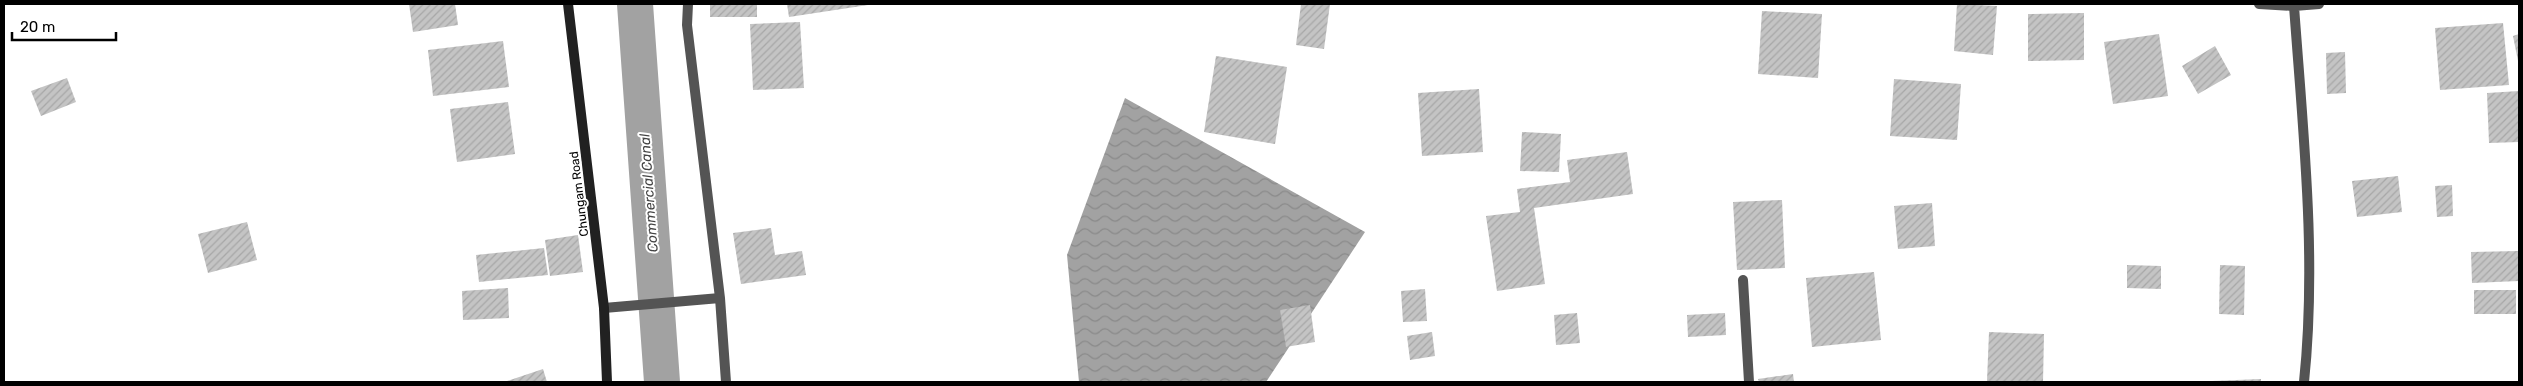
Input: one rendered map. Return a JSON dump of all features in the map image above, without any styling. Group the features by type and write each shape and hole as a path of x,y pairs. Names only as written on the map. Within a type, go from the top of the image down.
{"main road":[{"name":"Chungam Road","path":"568,4 604,308 607,382"}],"street":[{"path":"688,4 687,24 720,298 726,382"},
{"path":"2259,4 2294,6 2320,4"},
{"path":"2294,6 2308,208 2307,353 2304,382"},
{"path":"1743,280 1749,382"},
{"path":"604,308 720,298"}],"water":[{"path":"1125,98 1365,232 1266,382 1079,382 1067,255"}],"building":[{"path":"409,4 455,4 458,25 413,32"},
{"path":"710,4 757,4 757,17 710,17"},
{"path":"787,4 868,4 868,5 789,17"},
{"path":"1301,4 1330,4 1324,49 1296,45"},
{"path":"1957,4 1997,6 1993,55 1954,51"},
{"path":"1762,11 1822,14 1818,78 1758,74"},
{"path":"2084,13 2084,60 2028,61 2028,14"},
{"path":"800,22 804,88 753,90 750,24"},
{"path":"2503,23 2509,85 2440,90 2435,28"},
{"path":"2159,34 2168,96 2113,104 2104,42"},
{"path":"2519,34 2519,61 2518,61 2513,36"},
{"path":"503,41 509,87 433,96 428,50"},
{"path":"2215,46 2231,75 2198,94 2182,66"},
{"path":"2345,52 2346,93 2327,94 2326,53"},
{"path":"1216,56 1287,67 1275,144 1204,132"},
{"path":"67,78 76,102 41,116 31,91"},
{"path":"1894,79 1961,84 1957,140 1890,136"},
{"path":"1479,89 1483,152 1422,156 1418,93"},
{"path":"2519,91 2519,142 2489,143 2487,93"},
{"path":"508,102 515,154 457,162 450,109"},
{"path":"1522,132 1561,134 1559,172 1520,171"},
{"path":"1627,152 1633,194 1534,208 1545,284 1497,291 1486,216 1520,212 1517,189 1570,182 1567,160"},
{"path":"2398,176 2402,212 2357,217 2352,181"},
{"path":"2452,185 2453,216 2437,217 2435,186"},
{"path":"1782,200 1785,268 1737,270 1733,202"},
{"path":"1932,203 1935,246 1898,249 1894,206"},
{"path":"247,222 257,260 208,273 198,234"},
{"path":"771,228 775,255 802,251 806,275 741,284 733,233"},
{"path":"578,235 583,272 550,276 545,240"},
{"path":"544,248 548,275 479,282 476,255"},
{"path":"2519,251 2519,281 2472,283 2471,252"},
{"path":"2127,265 2161,266 2161,289 2127,288"},
{"path":"2220,265 2245,266 2244,315 2219,314"},
{"path":"1874,272 1881,340 1812,347 1806,278"},
{"path":"508,288 509,318 463,320 462,291"},
{"path":"1425,289 1427,321 1403,322 1401,291"},
{"path":"2474,290 2516,290 2516,314 2474,314"},
{"path":"1310,305 1315,342 1286,347 1280,310"},
{"path":"1577,313 1580,343 1556,345 1554,315"},
{"path":"1725,313 1726,335 1688,337 1687,315"},
{"path":"1432,332 1435,356 1410,360 1407,336"},
{"path":"1989,332 2044,334 2043,382 1987,381"},
{"path":"543,369 547,382 504,382"},
{"path":"1793,374 1794,382 1759,382 1758,379"},
{"path":"2261,379 2261,382 2212,382 2212,381"}],"waterway":[{"name":"Commercial Canal","path":"635,4 662,382"}]}
